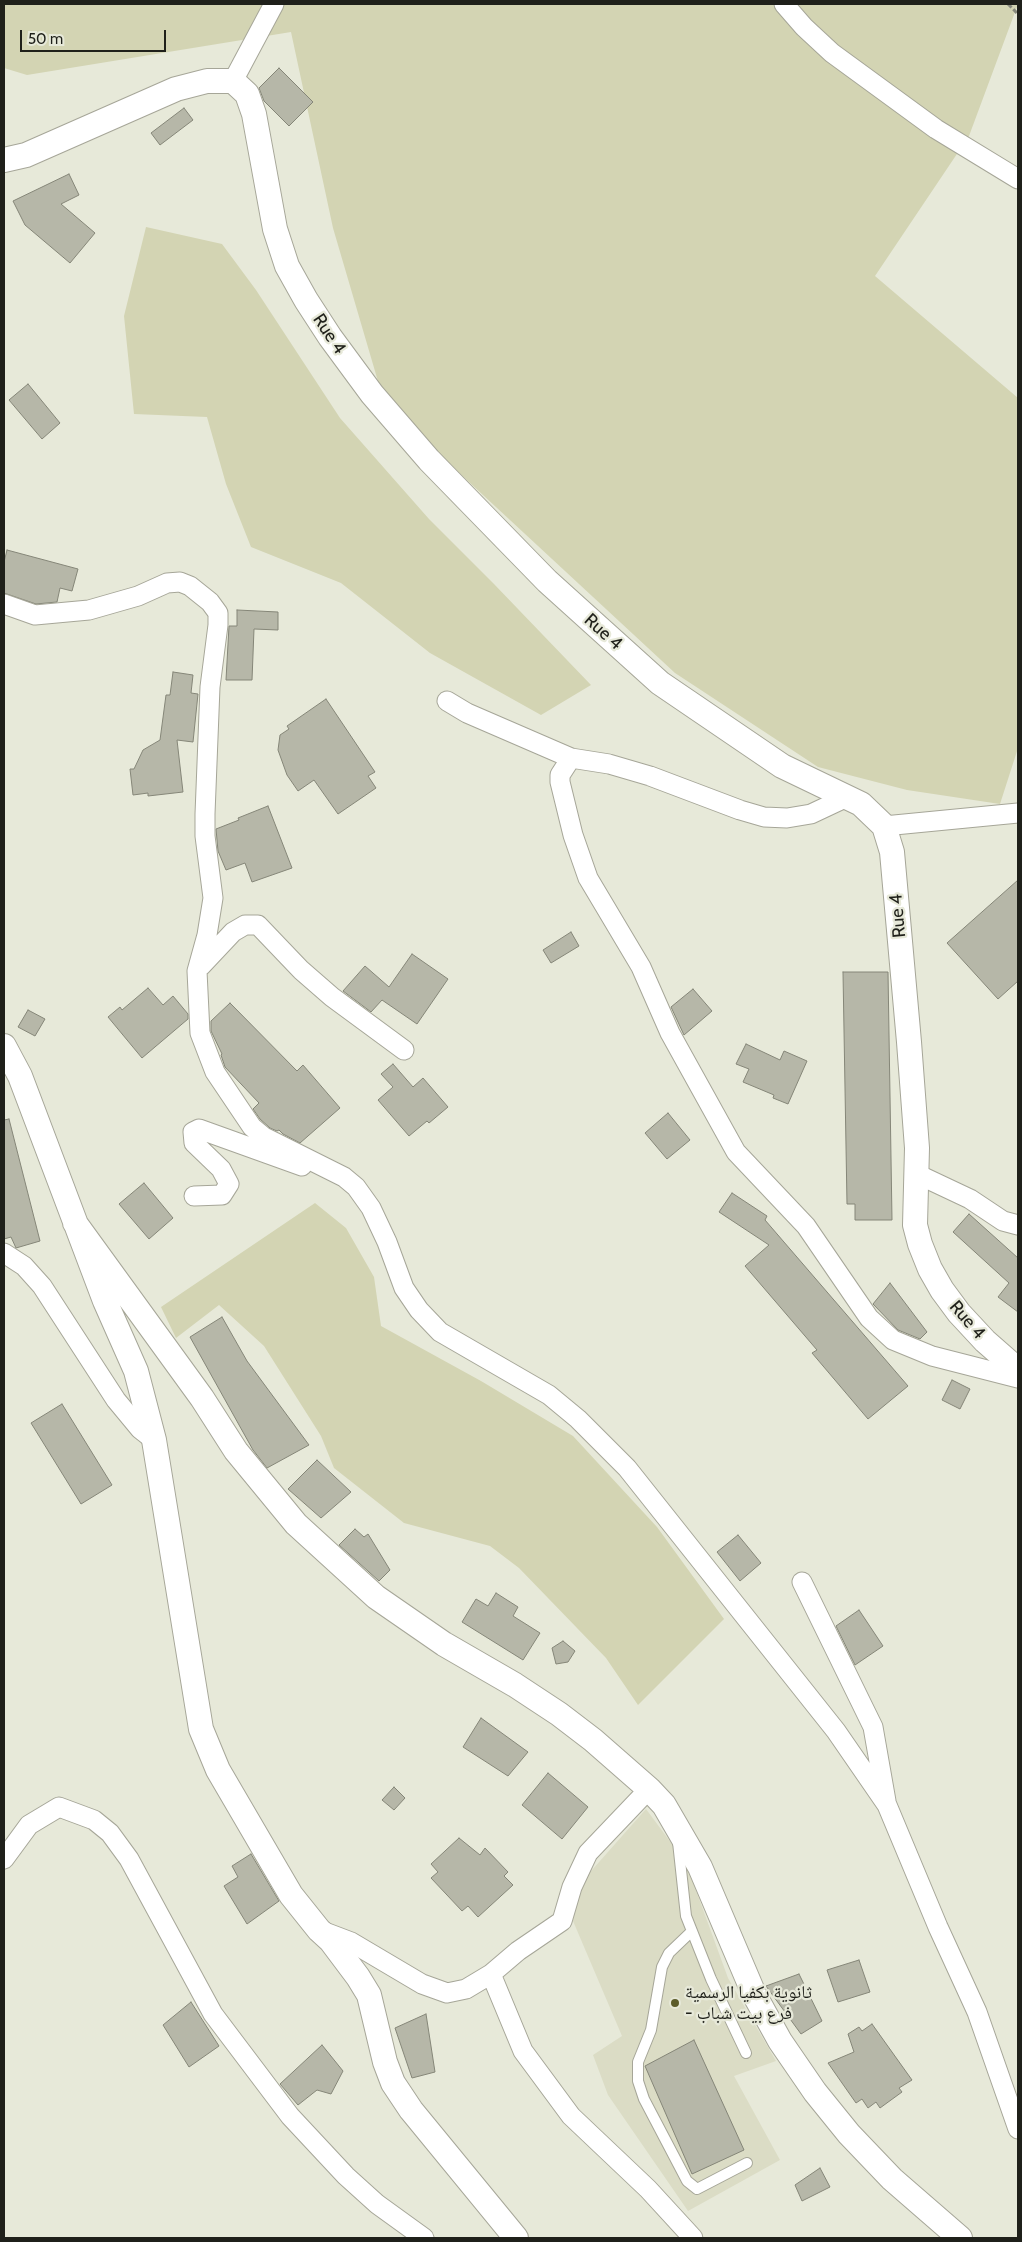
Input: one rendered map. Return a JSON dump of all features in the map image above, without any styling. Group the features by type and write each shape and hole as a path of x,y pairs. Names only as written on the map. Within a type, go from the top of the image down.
{"street":[{"path":"4,160 26,155 176,89 207,81 233,81 274,4"},
{"path":"784,4 804,27 832,54 936,130 1018,179"},
{"name":"Rue 4","path":"233,81 247,94 254,114 275,229 287,266 330,337 378,401 429,460 547,581 660,683 782,766 845,798 861,804 884,826 892,852 909,1042 917,1174 915,1225 930,1269 942,1290 973,1329 1018,1370"},
{"path":"4,604 35,616 89,610 138,596 168,583 180,582 190,586 204,597 218,613 210,697 205,814 214,898 207,936 197,971 200,1033 215,1072 252,1127 264,1137 344,1177 356,1187 371,1208 387,1242 404,1288 419,1310 440,1332 549,1395 578,1419 626,1468 836,1731 887,1805 938,1927 977,2012 1018,2129"},
{"path":"447,701 467,714 571,758 609,764 650,776 764,818 787,818 811,814 845,798"},
{"path":"571,758 560,775 560,782 580,860 588,878 641,966 670,1033 736,1152 806,1226 869,1318 893,1340 932,1356 1018,1378"},
{"path":"884,826 1018,813"},
{"path":"197,971 233,932 245,925 258,925 301,970 332,997 404,1050"},
{"path":"4,1046 20,1076 105,1301 136,1371 154,1440 201,1729 218,1770 291,1895 342,1955 369,1995 384,2062 393,2083 411,2110 516,2238"},
{"path":"194,1196 222,1195 229,1184 220,1169 194,1143 193,1132 199,1129 274,1158 344,1177"},
{"path":"917,1174 953,1190 1003,1221 1018,1225"},
{"path":"75,1223 202,1398 236,1451 296,1524 376,1597 444,1644 559,1714 593,1740 649,1789 664,1805 700,1867 754,1994 780,2041 815,2092 849,2134 892,2179 960,2238"},
{"path":"4,1253 24,1266 42,1286 116,1400 140,1429 154,1440"},
{"path":"802,1582 873,1727 887,1805"},
{"path":"319,1930 351,1942 422,1984 446,1993 466,1989 491,1974 518,1951 562,1921 572,1887 588,1853 649,1789"},
{"path":"4,1859 29,1825 59,1807 94,1820 110,1833 129,1859 213,2014 290,2116 346,2176 376,2204 424,2238"},
{"path":"491,1974 523,2051 571,2116 648,2189 693,2238"}],"lane":[{"path":"676,1824 686,1916 711,1979 746,2053"},
{"path":"692,1930 670,1953 662,1967 651,2030 638,2062 638,2081 644,2099 687,2181 697,2188 747,2163"}],"path":[{"path":"1008,4 1018,14"}],"shaded area":[{"path":"4,4 1018,4 969,136 875,276 1018,398 1018,748 1000,804 907,790 818,767 675,673 442,457 382,395 333,228 291,32 27,75 4,68"},
{"path":"146,227 222,244 256,290 340,418 429,519 591,685 541,715 430,653 341,583 251,547 226,484 207,417 134,414 124,316"},
{"path":"315,1203 346,1228 374,1277 381,1326 481,1381 573,1436 657,1527 724,1619 638,1705 606,1658 519,1568 490,1546 404,1523 334,1468 321,1436 264,1346 219,1305 176,1338 161,1307"},
{"name":"ثانوية بكفيا الرسمية - فرع بيت شباب","path":"646,1809 686,1863 728,1978 776,2061 734,2076 780,2160 688,2211 608,2095 593,2055 622,2036 573,1921 577,1896 584,1879"}],"building":[{"path":"279,68 313,102 289,126 264,101 259,88"},
{"path":"184,108 193,120 160,145 151,133"},
{"path":"69,174 79,195 61,204 95,233 70,263 25,225 13,201"},
{"path":"28,384 60,423 42,439 9,400"},
{"path":"7,550 78,569 72,591 60,588 57,602 36,604 4,593 4,562"},
{"path":"237,610 278,612 278,630 254,629 252,680 226,680 229,626 237,626"},
{"path":"173,672 193,675 191,693 198,694 193,742 177,740 183,792 148,796 148,793 133,795 130,769 134,769 143,750 160,740 166,695 170,695"},
{"path":"326,699 375,772 368,776 376,788 338,814 314,780 298,791 287,775 278,750 280,735 289,729 287,726"},
{"path":"268,806 292,868 252,882 245,863 226,870 218,851 216,829"},
{"path":"1018,880 1018,981 998,999 947,943"},
{"path":"571,932 579,946 551,963 543,950"},
{"path":"412,954 448,979 417,1024 382,1000 371,1012 343,991 365,966 389,987"},
{"path":"843,972 888,972 892,1220 855,1220 855,1204 847,1204"},
{"path":"148,988 163,1005 173,996 188,1014 188,1019 142,1058 108,1017 120,1007 122,1010"},
{"path":"693,989 712,1011 684,1035 671,1007"},
{"path":"230,1003 297,1071 303,1065 340,1108 300,1143 279,1130 270,1128 260,1119 253,1109 259,1103 225,1067 222,1054 211,1031 211,1021"},
{"path":"28,1010 45,1019 35,1036 18,1027"},
{"path":"746,1044 780,1060 784,1051 807,1061 788,1104 773,1098 774,1095 743,1082 749,1069 736,1064"},
{"path":"393,1064 413,1087 423,1078 448,1107 429,1123 427,1121 409,1136 378,1100 393,1087 381,1074"},
{"path":"668,1113 690,1140 667,1159 645,1133"},
{"path":"9,1119 40,1241 16,1248 11,1237 4,1239 4,1120"},
{"path":"144,1183 173,1218 149,1239 119,1204"},
{"path":"732,1193 767,1216 765,1220 908,1386 868,1419 812,1353 817,1350 745,1266 769,1245 719,1212"},
{"path":"969,1214 1018,1258 1018,1312 998,1297 1009,1283 953,1232"},
{"path":"890,1283 927,1332 920,1339 898,1330 873,1304"},
{"path":"222,1317 247,1361 309,1445 267,1468 253,1450 190,1337"},
{"path":"952,1380 970,1389 960,1409 942,1400"},
{"path":"62,1404 112,1485 81,1504 31,1423"},
{"path":"317,1460 351,1492 321,1518 288,1489"},
{"path":"355,1529 364,1537 368,1534 390,1570 379,1581 339,1545"},
{"path":"738,1535 761,1563 740,1581 717,1552"},
{"path":"496,1593 518,1607 513,1616 540,1633 523,1660 462,1622 476,1599 488,1606"},
{"path":"859,1610 883,1646 855,1665 836,1626"},
{"path":"563,1641 575,1651 568,1662 556,1664 552,1648"},
{"path":"481,1718 528,1752 508,1776 463,1747"},
{"path":"548,1773 588,1807 562,1839 522,1805"},
{"path":"394,1787 405,1798 394,1810 382,1800"},
{"path":"459,1838 480,1855 485,1848 508,1872 504,1876 513,1885 478,1917 468,1906 462,1911 431,1878 438,1872 431,1864"},
{"path":"251,1854 279,1901 247,1924 224,1886 238,1877 232,1866"},
{"path":"859,1960 870,1992 838,2002 827,1970"},
{"path":"799,1974 822,2021 801,2034 766,1986"},
{"path":"191,2002 219,2046 189,2067 163,2025"},
{"path":"426,2014 435,2072 412,2078 395,2028"},
{"path":"872,2024 912,2080 899,2088 902,2092 880,2108 876,2102 868,2108 862,2099 856,2103 828,2063 854,2052 848,2034 859,2027 862,2031"},
{"path":"694,2040 744,2150 692,2174 645,2066"},
{"path":"322,2045 343,2071 331,2094 317,2090 298,2105 280,2084"},
{"path":"820,2168 830,2187 802,2201 795,2185"}],"place":[{"name":"ثانوية بكفيا الرسمية - فرع بيت شباب","path":"675,2003"}]}
